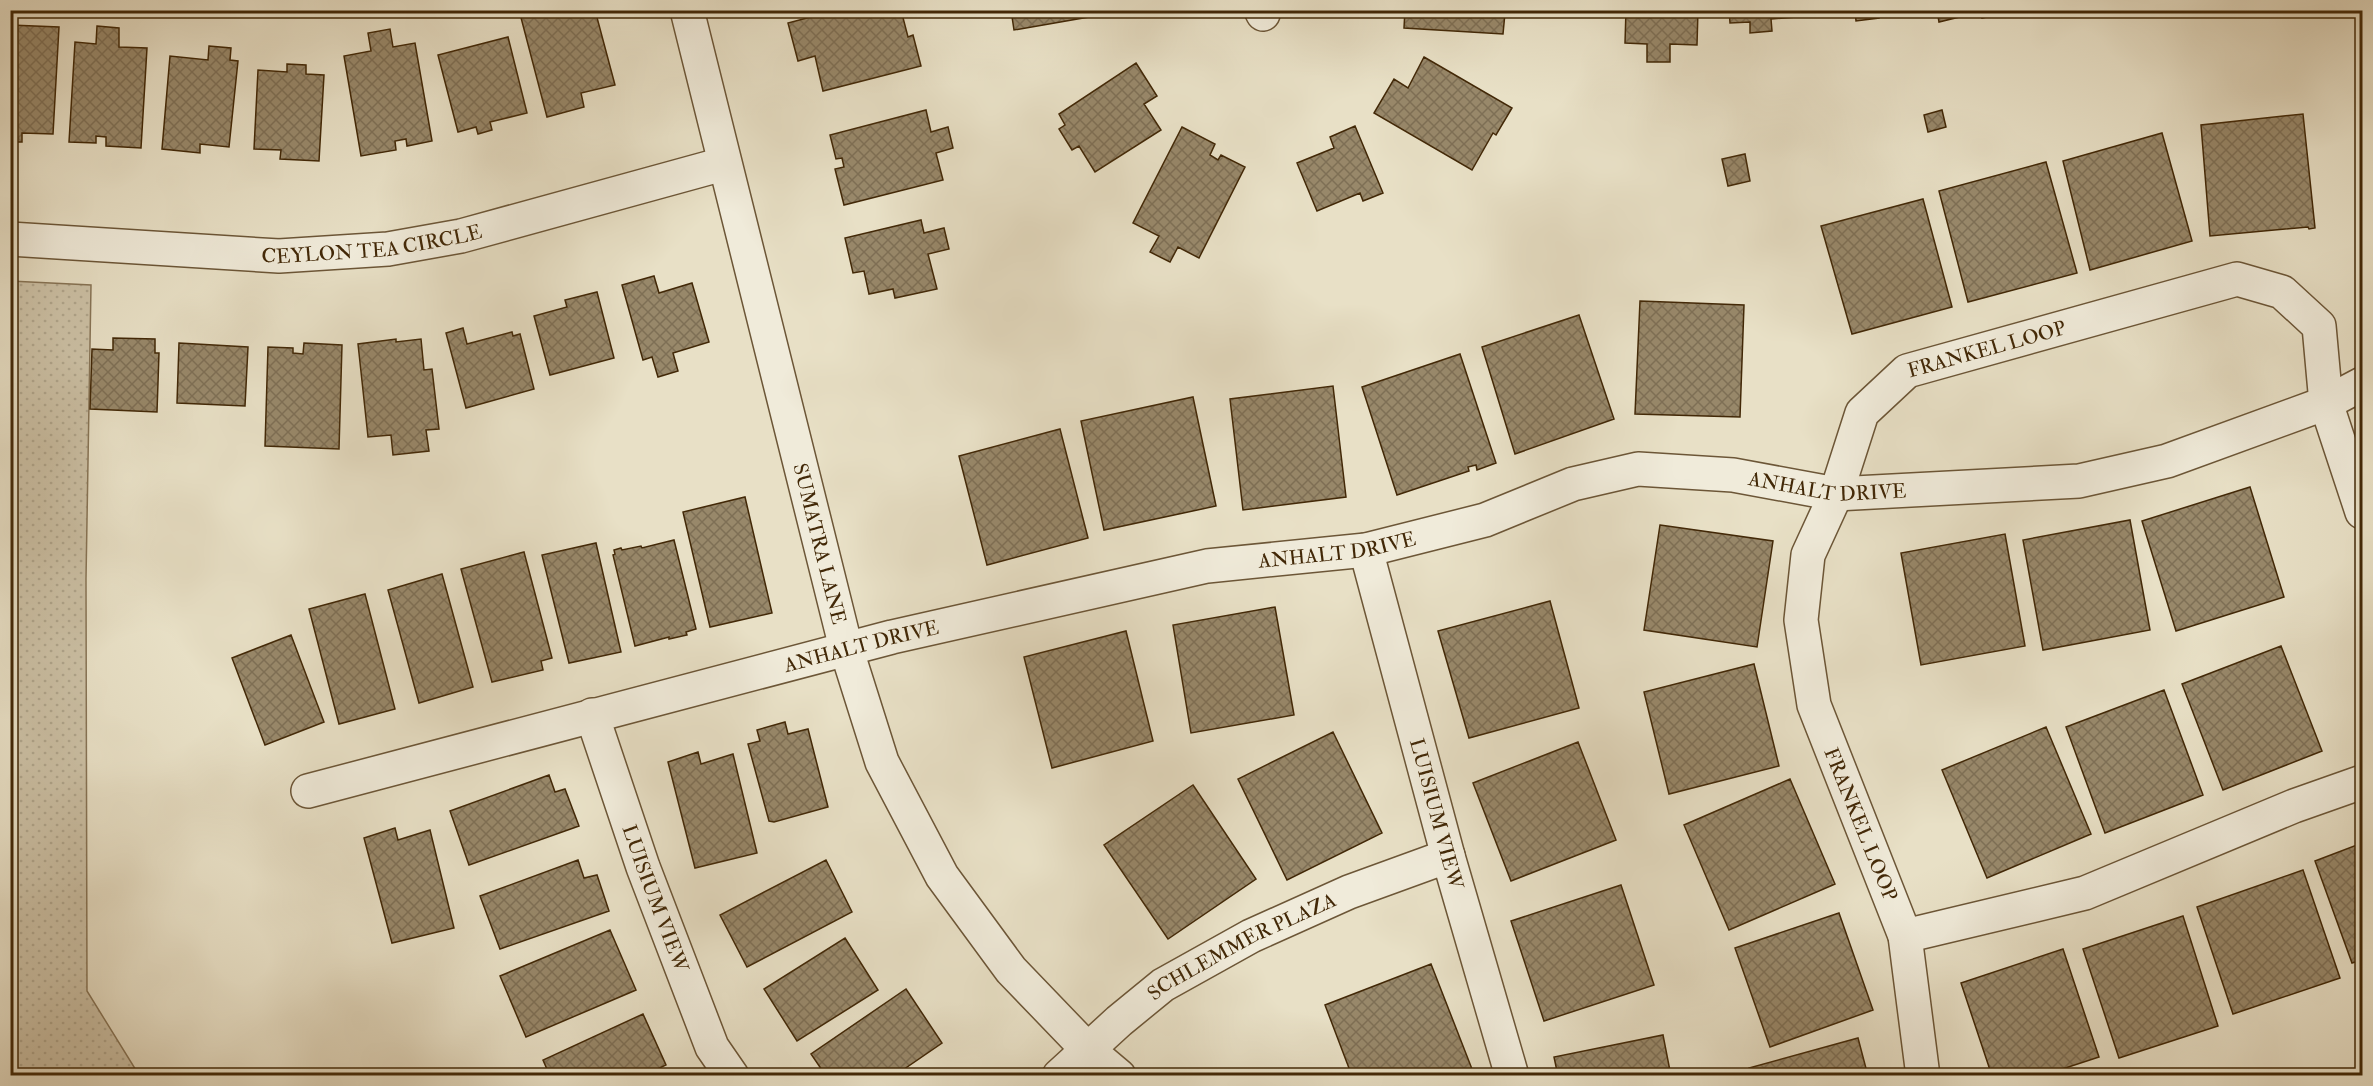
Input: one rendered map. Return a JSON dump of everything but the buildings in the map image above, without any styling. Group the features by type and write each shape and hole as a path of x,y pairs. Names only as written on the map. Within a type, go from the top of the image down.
{"street":[{"name":"SUMATRA LANE","path":"687,10 723,164 846,648 882,762 942,876 1011,970 1087,1049 1119,1076"},
{"name":"CEYLON TEA CIRCLE","path":"10,239 279,256 388,249 460,236 723,164"},
{"name":"FRANKEL LOOP","path":"1923,1076 1905,936 1814,705 1801,620 1808,555 1836,494 1862,413 1907,371 2237,279 2282,292 2319,326 2326,404 2362,512"},
{"name":"ANHALT DRIVE","path":"308,791 846,648 1207,566 1366,550 1485,520 1573,483 1638,469 1733,475 1836,494 2079,481 2167,461 2326,404 2362,384"},
{"name":"LUISIUM VIEW","path":"1366,550 1448,856 1512,1076"},
{"name":"LUISIUM VIEW","path":"592,715 643,867 712,1047 732,1076"},
{"path":"1905,936 2085,893 2294,806 2362,782"},
{"name":"SCHLEMMER PLAZA","path":"1059,1076 1087,1049 1163,985 1251,936 1349,892 1448,856"}],"shaded area":[{"path":"10,281 91,285 86,579 87,991 139,1075 11,1075"}]}
